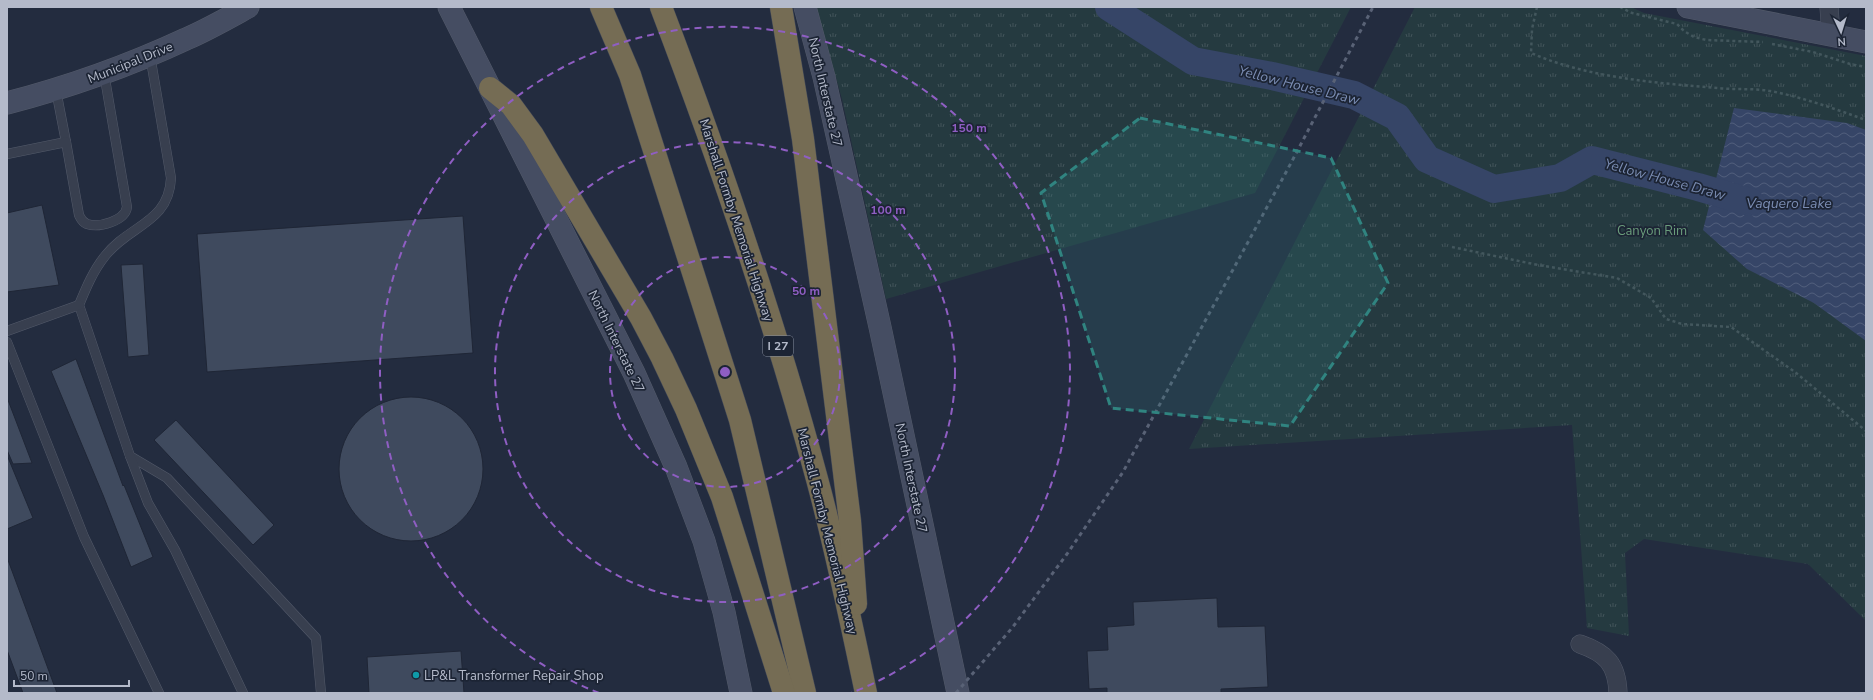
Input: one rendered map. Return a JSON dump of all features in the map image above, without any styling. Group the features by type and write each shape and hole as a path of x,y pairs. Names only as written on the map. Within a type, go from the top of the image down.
{"highway":[{"path":"601,7 630,75 740,420 805,693"},
{"name":"Marshall Formby Memorial Highway","path":"661,7 723,174 789,382 817,480 866,693"},
{"path":"781,7 803,139 850,521 854,563 859,659"},
{"path":"490,88 511,105 533,135 641,318 662,358 686,409 722,497 784,693"}],"main road":[{"name":"Municipal Drive","path":"7,103 56,90 150,55 187,39 248,7"},
{"name":"North Interstate 27","path":"449,7 634,373 676,467 704,541 724,612 741,693"},
{"name":"North Interstate 27","path":"805,7 824,77 880,327 958,693"},
{"path":"1688,7 1712,9 1866,42"}],"street":[{"path":"1829,7 1831,35"},
{"path":"1580,644 1596,649 1613,666 1618,693"}],"lane":[{"path":"150,55 171,178 169,196 163,207 156,215 121,240 105,256 92,276 79,305 130,456 148,503 176,550 243,693"},
{"path":"56,90 79,215 82,221 88,224 95,225 116,221 123,218 127,213 128,207 104,73"},
{"path":"7,154 66,142"},
{"path":"7,331 79,305"},
{"path":"7,342 84,537 159,693"},
{"path":"130,456 166,478 316,638 321,693"}],"path":[{"path":"1537,7 1532,30 1531,53 1549,61 1607,75 1678,85 1769,91 1866,120"},
{"path":"1620,7 1632,13 1677,24 1684,31 1694,37 1706,40 1766,43 1813,52 1850,64 1866,67"},
{"path":"1452,247 1538,265 1617,278 1651,298 1666,319 1682,324 1731,327 1795,372 1866,431"}],"highlighted area":[{"path":"1140,118 1331,158 1388,283 1290,426 1111,408 1041,193"}],"green space":[{"path":"816,7 1351,7 1255,193 886,299 842,99"},
{"name":"Canyon Rim","path":"1415,7 1631,7 1644,13 1866,56 1866,621 1808,564 1644,539 1625,553 1629,636 1587,628 1572,425 1189,449"}],"water":[{"name":"Vaquero Lake","path":"1734,108 1847,123 1866,130 1866,341 1814,303 1747,269 1703,230"}],"building":[{"path":"42,205 59,285 7,292 7,213"},
{"path":"463,216 473,353 207,372 197,234"},
{"path":"143,264 149,355 128,357 121,265"},
{"path":"76,359 123,486 124,485 153,557 131,567 103,495 51,371"},
{"path":"404,397 418,397 432,400 451,409 467,423 480,448 483,469 480,490 474,503 467,515 457,525 432,538 418,541 404,541 390,538 371,529 355,515 342,490 339,476 339,462 342,448 351,429 365,413 390,400"},
{"path":"7,400 32,463 13,464 7,450"},
{"path":"176,420 274,525 253,545 154,440"},
{"path":"7,455 33,518 7,529"},
{"path":"8,560 57,693 23,693 7,650"},
{"path":"1217,598 1218,627 1265,626 1268,687 1221,689 1221,693 1107,693 1107,688 1089,689 1087,651 1108,650 1107,627 1134,625 1133,602"},
{"name":"LP&L Transformer Repair Shop","path":"461,651 464,693 369,693 367,657"}],"waterway":[{"name":"Yellow House Draw","path":"1109,7 1193,61 1272,76 1354,95 1397,117 1427,159 1494,189 1560,178 1592,160 1750,202"}],"railway":[{"path":"956,693 1012,628 1067,554 1123,472 1291,163 1373,7"}],"place":[{"name":"LP&L Transformer Repair Shop","path":"416,675"}]}
